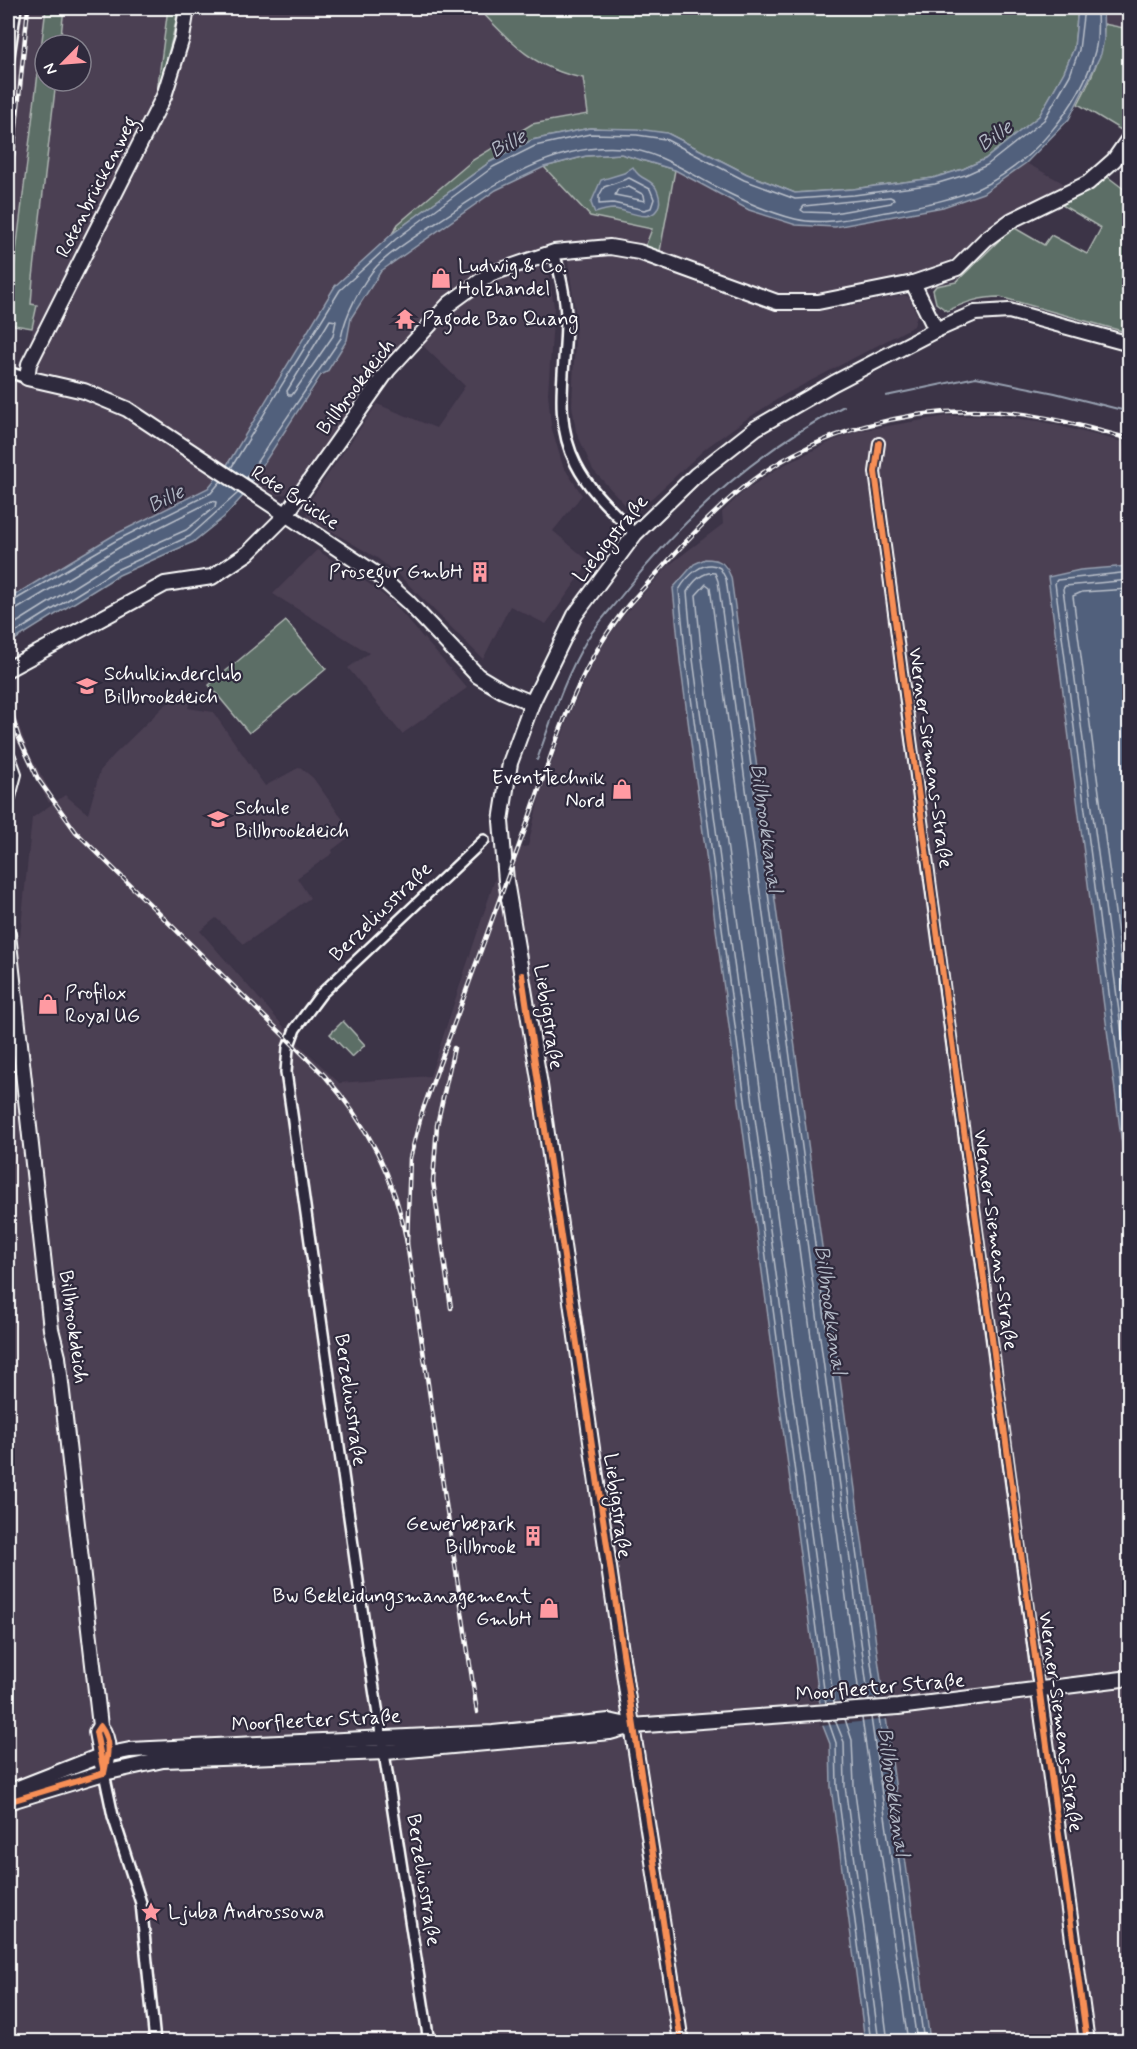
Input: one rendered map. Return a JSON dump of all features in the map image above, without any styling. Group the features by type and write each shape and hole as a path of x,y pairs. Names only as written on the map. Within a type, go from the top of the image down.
{"street":[{"path":"8,63 16,8"},
{"name":"Rotenbrückenweg","path":"27,378 29,364 164,96 182,38 187,8"},
{"name":"Billbrookdeich","path":"8,669 165,584 212,577 248,553 285,516 388,370 450,304 490,274 554,252 610,247 639,252 777,302 818,302 913,283 957,268 986,240 1012,220 1088,183 1114,160 1130,137"},
{"path":"554,252 565,303 561,386 563,429 576,465 589,485 635,534"},
{"path":"913,283 936,330"},
{"name":"Liebigstraße","path":"681,2042 502,844 504,788 515,748 532,703 575,615 635,534 696,475 756,429 806,398 936,330 975,313 1009,311 1130,344"},
{"name":"Rote Brücke","path":"8,372 84,391 127,409 285,516 379,576 408,602 478,676 503,691 532,703"},
{"name":"Werner-Siemens-Straße","path":"879,443 875,471 1087,2042"},
{"path":"8,757 14,774 8,797"},
{"name":"Berzeliusstraße","path":"429,2042 286,1087 288,1048 295,1029 321,994 484,840"},
{"name":"Billbrookdeich","path":"8,933 51,1329 60,1369 100,1726 96,1732 104,1755 104,1773 113,1816 141,1903 155,2042"},
{"name":"Moorfleeter Straße","path":"8,1802 104,1773 186,1758 386,1752 610,1732 632,1726 898,1707 1130,1678"},
{"name":"Moorfleeter Straße","path":"8,1792 104,1755 130,1750 493,1732 609,1721 632,1726"}],"shaded area":[{"path":"20,8 46,8 43,33 33,33 33,93 36,93 8,317 8,153"},
{"path":"64,8 168,8 157,91 170,103 187,39 191,8 478,8 512,44 556,73 583,78 588,114 532,124 473,160 398,224 392,234 335,286 227,465 208,488 114,535 8,599 8,369 15,370 21,366 33,344 30,344 37,305 31,305 33,278 55,93 93,93 93,33 61,33"},
{"path":"1103,8 1129,8 1129,29 1104,24"},
{"path":"1026,163 1067,185 998,219 976,241 939,268 821,295 780,295 660,251 675,170 749,210 796,225 835,227 943,207 983,193"},
{"path":"544,167 590,216 653,229 645,247 613,241 558,244 510,257 488,267 453,291 381,367 293,492 277,496 252,479 347,340 351,318 381,271 496,190"},
{"path":"604,254 645,260 730,295 777,307 802,310 826,307 829,310 904,295 909,297 917,315 914,326 784,395 742,422 706,448 640,509 630,510 593,470 576,431 572,405 576,317 568,261 570,258"},
{"path":"534,264 543,266 548,272 554,306 548,393 551,426 563,466 582,495 553,531 590,562 546,624 510,606 483,659 401,577 377,558 307,517 306,506 377,404 436,428 465,386 420,343 468,297 492,280"},
{"path":"947,416 992,416 1039,421 1123,442 1130,486 1129,566 1080,570 1048,578 1130,1198 1129,2041 930,2041 731,578 726,564 717,559 705,559 694,564 673,588 680,661 823,1726 830,1744 831,1787 865,2041 11,2042 8,2036 8,937 20,937 32,818 65,795 88,814 100,771 164,706 181,694 192,694 188,708 213,712 265,786 300,767 313,778 346,824 349,837 332,850 333,853 297,878 310,898 244,944 216,918 200,931 298,1043 339,1083 430,1076 504,852 528,846 540,794 572,708 597,655 619,621 669,565 723,524 722,512 743,492 778,468 832,441 858,431"},
{"path":"317,550 371,585 393,603 467,688 402,734 348,668 369,653 273,594"},
{"path":"8,696 29,753 54,798 49,803 13,733 8,716"}],"green space":[{"path":"46,8 64,8 61,33 43,33"},
{"path":"168,8 178,8 157,92"},
{"path":"478,8 1078,8 1074,48 1064,72 1039,116 985,159 963,169 933,178 853,189 795,193 747,174 667,133 590,128 532,140 490,162 392,234 398,224 473,160 532,124 588,114 583,78 566,74 537,61 512,43"},
{"path":"1104,24 1129,29 1129,119 1121,130 1078,104 1099,55"},
{"path":"36,93 55,93 33,278 31,304 37,305 32,328 8,324"},
{"path":"621,154 675,170 660,251 645,247 652,229 590,216 544,167 586,156"},
{"path":"1108,177 1129,193 1129,333 1000,297 973,301 947,311 936,303 933,290 936,286 956,282 1013,227 1044,245 1051,235 1087,254 1101,228 1062,205"},
{"path":"286,621 326,669 249,733 209,685"},
{"path":"343,1021 365,1045 352,1057 330,1034"}],"water":[{"path":"1078,8 1103,8 1104,39 1101,54 1069,119 1026,163 983,193 943,207 835,227 796,225 749,210 675,170 621,154 586,156 544,167 496,190 381,271 351,318 347,340 327,372 321,375 242,497 224,517 193,542 119,575 8,644 8,599 114,535 208,488 227,465 335,286 392,234 490,162 532,140 590,128 637,129 667,133 747,174 795,193 853,189 933,178 963,169 985,159 1039,116 1064,72 1074,48"},
{"path":"633,167 656,188 660,201 656,211 646,216 614,209 595,213 591,203 601,180 624,173"},
{"name":"Billbrookkanal","path":"705,559 722,563 731,577 930,2041 865,2041 831,1787 830,1744 823,1726 680,661 673,588 694,564"},
{"path":"1130,566 1129,1198 1048,577 1080,570"}],"pier":[{"path":"885,1697 888,1719 820,1726 817,1703"}],"waterway":[{"path":"886,396 976,377 1055,393 1130,412"},
{"path":"537,760 572,667 580,652 596,627 645,567 696,513 751,465 812,424 844,406"}],"railway":[{"path":"8,205 28,8"},
{"path":"407,1243 410,1158 422,1112 569,707 595,653 629,604 706,521 764,472 796,453 865,426 902,417 939,412 977,411 1043,417 1130,439"},
{"path":"8,703 19,738 38,779 76,832 324,1075 354,1113 378,1153 395,1196 407,1243 477,1712"},
{"path":"451,1308 433,1181 437,1125 454,1048"}],"marked path":[{"path":"8,25 9,8"}],"cycle path":[{"path":"879,443 875,472 1087,2042"},
{"path":"522,975 681,2042"},
{"path":"100,1726 107,1743 104,1773 96,1732 100,1726"},
{"path":"8,1802 104,1773"}],"place":[{"name":"Ludwig & Co. Holzhandel","path":"441,278"},
{"name":"Pagode Bao Quang","path":"405,319"},
{"name":"Prosegur GmbH","path":"480,572"},
{"name":"Schulkinderclub Billbrookdeich","path":"87,686"},
{"name":"EventTechnik Nord","path":"622,789"},
{"name":"Schule Billbrookdeich","path":"218,819"},
{"name":"Profilox Royal UG","path":"48,1004"},
{"name":"Gewerbepark Billbrook","path":"533,1536"},
{"name":"Bw Bekleidungsmanagement GmbH","path":"549,1608"},
{"name":"Ljuba Androssowa","path":"151,1912"}],"water label":[{"name":"Bille","path":"995,136"},
{"name":"Bille","path":"508,144"},
{"name":"Bille","path":"166,499"}]}
